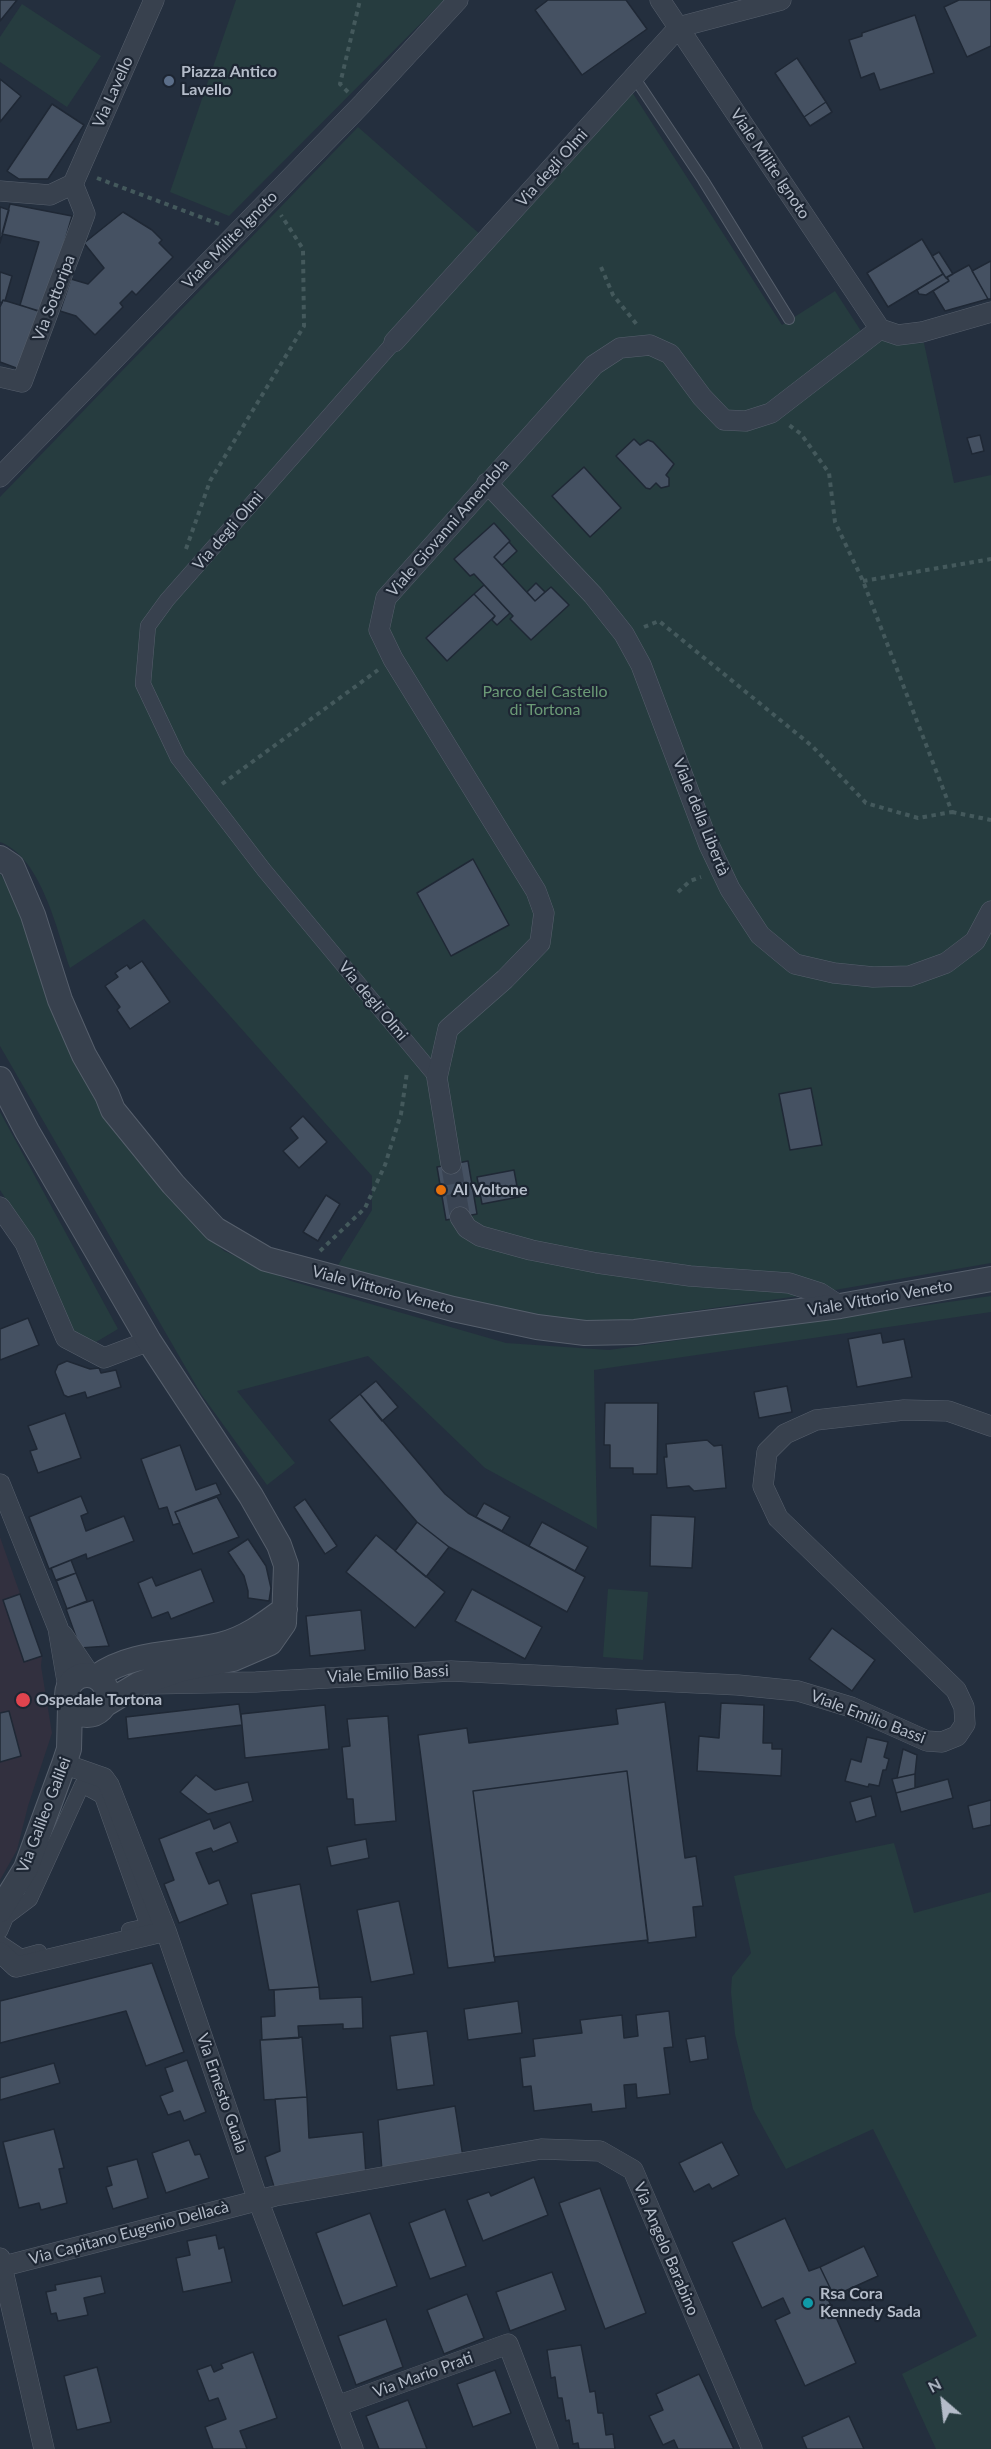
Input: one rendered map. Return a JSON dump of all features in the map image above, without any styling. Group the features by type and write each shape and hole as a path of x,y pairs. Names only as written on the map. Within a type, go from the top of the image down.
{"street":[{"name":"Via Lavello","path":"76,178 154,0"},
{"name":"Viale Milite Ignoto","path":"0,477 361,105 458,0"},
{"name":"Viale Milite Ignoto","path":"660,0 880,329"},
{"path":"679,27 781,0"},
{"name":"Via degli Olmi","path":"437,1078 264,870 178,758 143,684 148,626 167,600 394,342 679,27"},
{"path":"0,191 50,195 76,178"},
{"name":"Via Sottoripa","path":"0,377 22,382 86,214 76,178"},
{"path":"650,345 670,354 702,397 724,420 746,421 771,413 880,329 898,336 922,332 991,312"},
{"name":"Viale Giovanni Amendola","path":"437,1078 448,1029 506,979 540,943 544,913 536,891 393,659 379,630 386,598 594,365 620,348 650,345"},
{"name":"Viale della Libertà","path":"487,483 593,595 624,634 641,665 709,845 730,889 760,935 795,964 834,973 873,977 910,976 946,963 975,941 991,911"},
{"name":"Viale Vittorio Veneto","path":"0,858 12,866 33,915 60,1000 84,1055 113,1110 173,1184 215,1229 266,1259 453,1309 537,1327 585,1333 635,1332 840,1306 991,1279"},
{"path":"437,1078 451,1164"},
{"path":"0,1079 27,1131 149,1341 251,1496 279,1545 286,1565 284,1623 270,1643 233,1659 182,1669 138,1684 99,1710 81,1714 69,1697 58,1628 0,1484"},
{"path":"0,1207 25,1243 66,1338 104,1358 149,1341"},
{"path":"460,1217 466,1228 480,1236 514,1245 597,1263 678,1275 789,1283 820,1293 840,1306"},
{"name":"Viale Emilio Bassi","path":"138,1684 256,1682 451,1671 738,1685 798,1691 851,1707 927,1741 942,1742 957,1736 965,1724 964,1707 956,1690 778,1518 764,1486 767,1452 785,1434 816,1420 904,1410 948,1411 991,1426"},
{"path":"69,1697 77,1677 93,1676 112,1665 135,1659 220,1645 261,1627 285,1609"},
{"path":"58,1628 93,1676 105,1686 107,1699 99,1710"},
{"name":"Via Galileo Galilei","path":"67,1757 69,1697"},
{"name":"Via Galileo Galilei","path":"0,1910 26,1868 67,1757 99,1710"},
{"name":"Via Ernesto Guala","path":"67,1757 104,1778 109,1785 166,1931 258,2200 353,2449"},
{"path":"0,1931 6,1917 30,1899 82,1785 102,1796 148,1926 21,1957 0,1942"},
{"path":"0,1952 16,1966 166,1931"},
{"name":"Via Angelo Barabino","path":"258,2200 541,2149 600,2151 633,2170 752,2449"},
{"name":"Via Capitano Eugenio Dellacà","path":"1,2264 258,2200"},
{"path":"1,2264 44,2449"},
{"name":"Via Mario Prati","path":"338,2406 508,2344 548,2449"}],"lane":[{"path":"634,77 703,180 789,319"}],"path":[{"path":"360,0 340,84 361,105"},
{"path":"76,178 221,224"},
{"path":"183,557 210,482 304,326 303,249 270,199"},
{"path":"601,267 613,295 650,345"},
{"path":"771,413 801,434 829,473 836,522 863,581 952,812"},
{"path":"863,581 991,559"},
{"path":"624,634 659,621 812,746 866,803 918,818 952,812 991,820"},
{"path":"207,795 393,659"},
{"path":"678,892 690,881 721,870"},
{"path":"302,1268 365,1208 385,1165 401,1114 411,1047"}],"shaded area":[{"name":"Ospedale Tortona","path":"0,1537 42,1656 41,1666 52,1733 28,1806 17,1850 0,1880"}],"green space":[{"path":"236,0 444,0 229,216 170,192"},
{"path":"22,4 101,56 67,107 0,62 0,37"},
{"name":"Parco del Castello di Tortona","path":"632,92 782,325 835,291 861,331 903,344 924,343 954,483 991,475 991,1263 806,1295 621,1321 571,1321 527,1316 433,1293 338,1265 372,1210 372,1176 144,919 70,968 53,915 37,878 14,850 0,842 0,497 358,127 490,243"},
{"path":"0,873 10,891 65,1030 181,1210 224,1251 291,1281 506,1343 609,1350 991,1296 991,1312 594,1370 597,1529 485,1468 368,1356 237,1391 295,1463 267,1485 201,1394 0,1046"},
{"path":"0,1112 118,1329 96,1342 69,1331 31,1238 0,1190"},
{"path":"608,1589 648,1592 643,1660 603,1657"},
{"path":"894,1843 914,1913 991,1892 991,2449 936,2449 902,2374 977,2336 873,2129 786,2169 753,2109 735,2034 732,1977 751,1953 734,1876"}],"building":[{"path":"0,0 17,0 0,21"},
{"path":"548,0 626,0 647,29 582,75 535,10"},
{"path":"959,0 991,0 991,46 967,57 944,7"},
{"path":"915,15 934,73 880,90 874,73 861,78 849,40 862,36 862,33"},
{"path":"797,58 826,102 804,117 775,73"},
{"path":"0,79 21,96 0,122"},
{"path":"826,102 832,112 810,126 804,117"},
{"path":"52,104 84,125 48,179 19,179 7,171"},
{"path":"10,204 72,216 44,313 20,305 39,242 2,234"},
{"path":"0,207 9,210 0,243"},
{"path":"123,212 152,230 162,240 159,243 173,257 136,295 132,291 120,303 123,307 95,335 76,316 60,311 71,279 88,284 104,268 84,243"},
{"path":"922,239 943,274 888,307 867,273"},
{"path":"939,252 953,274 946,278 932,256"},
{"path":"991,261 991,299 988,299 972,271"},
{"path":"969,265 988,299 945,311 933,291 949,281 947,277"},
{"path":"0,272 12,276 5,301 3,300 2,303 0,302"},
{"path":"943,274 949,281 926,295 919,294 917,290"},
{"path":"3,300 39,311 19,369 0,362 0,307"},
{"path":"980,435 984,451 972,454 967,438"},
{"path":"634,439 640,445 648,440 653,442 674,464 666,475 669,478 669,486 661,488 656,483 650,489 646,488 616,456"},
{"path":"584,467 621,508 590,537 552,496"},
{"path":"494,523 510,541 494,557 535,601 551,587 569,605 531,640 510,619 513,616 474,574 470,576 454,559"},
{"path":"509,542 517,551 502,565 494,557"},
{"path":"536,583 545,592 535,601 527,592"},
{"path":"484,585 510,613 497,625 492,620 495,616 474,594"},
{"path":"474,594 495,616 447,661 426,638"},
{"path":"473,859 509,925 451,956 417,893"},
{"path":"142,961 170,1002 130,1029 117,1010 120,1007 105,986 118,977 115,973 127,965 130,969"},
{"path":"811,1088 822,1145 790,1150 779,1094"},
{"path":"303,1116 327,1142 299,1168 283,1151 298,1138 290,1128"},
{"path":"468,1161 477,1214 446,1220 437,1167"},
{"path":"514,1170 519,1197 482,1204 477,1177"},
{"path":"326,1195 340,1204 318,1241 303,1232"},
{"path":"28,1318 39,1345 0,1360 0,1329"},
{"path":"881,1333 883,1343 904,1339 912,1377 857,1387 848,1339"},
{"path":"67,1361 90,1369 99,1368 101,1373 116,1370 121,1387 87,1398 85,1392 68,1397 64,1395 55,1372 58,1365"},
{"path":"376,1381 398,1407 382,1421 360,1394"},
{"path":"787,1386 792,1412 759,1418 754,1392"},
{"path":"360,1394 445,1494 468,1513 585,1577 567,1612 449,1547 417,1522 329,1420"},
{"path":"605,1403 658,1403 657,1474 633,1474 633,1468 610,1468 610,1445 604,1445"},
{"path":"65,1413 81,1458 38,1473 30,1451 37,1449 28,1426"},
{"path":"707,1440 714,1446 722,1445 726,1488 694,1491 689,1486 667,1488 664,1457 667,1457 666,1444"},
{"path":"180,1445 196,1490 216,1483 221,1494 175,1512 180,1523 173,1525 167,1507 159,1509 141,1459"},
{"path":"81,1496 88,1513 81,1516 86,1531 124,1516 134,1541 87,1559 86,1554 49,1569 29,1517"},
{"path":"217,1497 239,1537 193,1554 175,1512"},
{"path":"305,1499 337,1546 325,1554 294,1507"},
{"path":"484,1503 510,1517 502,1531 476,1517"},
{"path":"651,1515 695,1517 692,1568 650,1566"},
{"path":"417,1522 449,1547 426,1577 395,1551"},
{"path":"542,1522 588,1547 575,1571 529,1546"},
{"path":"376,1535 445,1592 415,1628 346,1572"},
{"path":"248,1539 266,1566 271,1588 269,1601 248,1598 244,1576 228,1552"},
{"path":"71,1560 76,1573 56,1581 51,1568"},
{"path":"201,1569 214,1602 171,1619 168,1612 152,1618 138,1583 152,1577 156,1586"},
{"path":"76,1573 87,1601 67,1609 56,1580"},
{"path":"472,1589 542,1627 525,1659 455,1621"},
{"path":"20,1594 42,1656 24,1662 3,1600"},
{"path":"93,1600 109,1646 80,1648 66,1609"},
{"path":"361,1610 365,1650 310,1656 306,1616"},
{"path":"832,1628 875,1660 852,1691 809,1659"},
{"path":"665,1702 685,1858 696,1856 703,1906 693,1907 696,1937 648,1943 627,1771 473,1791 495,1962 448,1968 418,1735 467,1728 469,1743 618,1724 616,1709"},
{"path":"721,1703 764,1705 763,1743 772,1743 772,1749 782,1749 781,1776 697,1771 699,1736 719,1738"},
{"path":"239,1704 242,1725 128,1739 126,1717"},
{"path":"325,1705 329,1749 245,1758 241,1714"},
{"path":"9,1711 21,1756 0,1762 0,1713"},
{"path":"388,1716 396,1821 355,1825 353,1799 347,1799 342,1747 350,1746 347,1719"},
{"path":"867,1737 888,1742 884,1757 889,1759 886,1770 883,1770 879,1786 869,1784 868,1787 845,1781 851,1759 861,1762"},
{"path":"903,1749 917,1755 915,1774 897,1778"},
{"path":"627,1771 648,1940 494,1957 473,1791"},
{"path":"915,1774 915,1788 896,1793 892,1779"},
{"path":"196,1775 215,1790 248,1782 253,1801 208,1814 180,1792"},
{"path":"948,1779 953,1798 901,1812 896,1793"},
{"path":"871,1796 876,1816 856,1822 850,1802"},
{"path":"991,1800 991,1825 973,1829 968,1806"},
{"path":"210,1819 214,1829 230,1822 238,1842 213,1852 211,1848 196,1853 209,1884 219,1880 228,1904 179,1923 164,1884 174,1880 159,1839"},
{"path":"366,1839 369,1858 331,1866 327,1847"},
{"path":"300,1884 319,1987 269,1990 251,1894"},
{"path":"399,1901 414,1974 371,1982 357,1910"},
{"path":"152,1963 184,2052 146,2066 126,2011 0,2043 0,2001"},
{"path":"319,1987 320,1999 362,1997 363,2028 343,2029 343,2024 298,2026 299,2038 262,2040 261,2017 275,2016 274,1990"},
{"path":"518,2001 522,2033 468,2040 464,2009"},
{"path":"669,2011 673,2047 664,2048 670,2094 637,2098 636,2084 624,2085 626,2108 592,2112 591,2104 534,2111 531,2086 523,2087 520,2058 535,2056 533,2039 582,2033 580,2020 622,2015 624,2038 638,2036 636,2015"},
{"path":"427,2031 434,2085 397,2090 390,2036"},
{"path":"705,2036 708,2059 690,2062 686,2039"},
{"path":"302,2037 307,2097 264,2100 260,2040"},
{"path":"187,2060 206,2112 184,2121 180,2111 168,2115 160,2096 173,2091 165,2068"},
{"path":"54,2063 60,2083 0,2100 0,2078"},
{"path":"307,2097 309,2138 363,2132 366,2175 275,2190 265,2157 280,2151 275,2099"},
{"path":"455,2106 463,2157 382,2171 378,2120"},
{"path":"54,2129 64,2168 59,2169 67,2203 41,2210 39,2203 19,2208 3,2142"},
{"path":"189,2140 195,2155 200,2154 209,2178 166,2193 152,2153"},
{"path":"722,2142 739,2175 712,2189 709,2184 694,2192 679,2163"},
{"path":"137,2159 148,2198 113,2209 106,2187 112,2185 107,2167"},
{"path":"534,2177 548,2215 483,2241 467,2200 489,2192 491,2196"},
{"path":"600,2188 646,2313 605,2329 559,2203"},
{"path":"445,2209 466,2266 430,2279 409,2223"},
{"path":"370,2213 397,2286 343,2306 316,2233"},
{"name":"Rsa Cora Kennedy Sada","path":"785,2218 809,2271 820,2267 834,2296 828,2299 856,2363 805,2386 775,2320 790,2313 783,2298 762,2308 732,2242"},
{"path":"216,2235 219,2249 224,2247 232,2282 183,2292 176,2258 190,2255 187,2241"},
{"path":"864,2246 878,2276 834,2296 820,2267"},
{"path":"552,2272 566,2310 510,2331 496,2292"},
{"path":"101,2276 105,2293 84,2298 88,2315 58,2321 56,2313 51,2314 46,2292 56,2290 55,2285"},
{"path":"467,2294 484,2338 444,2354 427,2310"},
{"path":"386,2319 403,2367 356,2385 338,2336"},
{"path":"581,2345 590,2392 595,2391 598,2413 603,2413 606,2435 613,2434 615,2449 579,2449 578,2443 573,2444 562,2398 558,2398 555,2377 551,2378 547,2350"},
{"path":"253,2352 277,2418 240,2431 247,2449 213,2449 205,2427 226,2419 218,2398 209,2401 197,2370 211,2365 214,2372 223,2368 221,2364"},
{"path":"97,2367 111,2422 77,2430 64,2376"},
{"path":"495,2370 511,2413 473,2427 457,2384"},
{"path":"699,2374 734,2449 678,2449 674,2440 663,2445 649,2416 663,2410 656,2394"},
{"path":"408,2400 427,2449 379,2449 366,2416"},
{"path":"849,2416 864,2449 807,2449 802,2437"}],"tunnel":[{"path":"451,1164 460,1217"}],"place":[{"name":"Piazza Antico Lavello","path":"169,81"},
{"name":"Al Voltone","path":"441,1190"},
{"name":"Ospedale Tortona","path":"23,1700"},
{"name":"Rsa Cora Kennedy Sada","path":"808,2303"}]}
